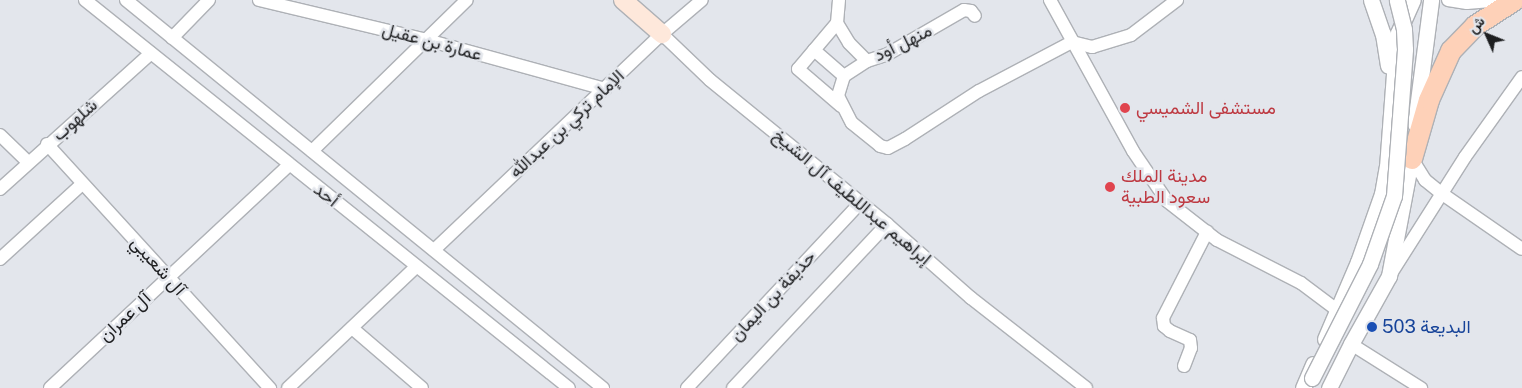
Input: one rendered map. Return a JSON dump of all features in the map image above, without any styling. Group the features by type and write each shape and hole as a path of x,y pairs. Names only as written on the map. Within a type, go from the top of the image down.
{"main road":[{"name":"إبراهيم عبداللطيف آل الشيخ","path":"623,0 662,34"},
{"path":"1412,160 1429,100 1451,51 1475,26 1515,0"}],"street":[{"name":"أحد","path":"85,0 569,388"},
{"name":"أحد","path":"126,0 603,388"},
{"path":"172,38 209,0"},
{"name":"عمارة بن عقيل","path":"259,0 427,40 605,89"},
{"path":"312,151 468,0"},
{"name":"الإمام تركي بن عبدالله","path":"434,250 662,34 702,0"},
{"path":"839,0 837,23 798,69 842,107 859,128 880,146 888,148 906,139 979,91 1072,42 1092,47 1131,35 1177,0"},
{"path":"1050,0 1133,151 1167,201 1217,240 1301,283 1337,310"},
{"path":"1371,0 1383,34 1392,97"},
{"path":"1307,384 1370,264 1394,196 1405,49 1404,29 1397,0"},
{"path":"1307,384 1382,194 1387,167 1398,33 1414,0"},
{"path":"1389,276 1412,160 1431,0"},
{"path":"1448,0 1467,3 1499,0"},
{"name":"منهل أود","path":"837,23 849,43 867,61 886,54 964,10 971,12 975,16"},
{"name":"إبراهيم عبداللطيف آل الشيخ","path":"662,34 710,80 887,224 972,298 1086,388"},
{"path":"814,50 844,76"},
{"name":"شلهوب","path":"0,189 47,144 150,53"},
{"path":"842,107 838,96 844,76 867,61"},
{"path":"1330,388 1351,344 1389,276 1441,193 1522,76"},
{"path":"0,135 28,162"},
{"name":"آل شعيبي","path":"47,144 270,388"},
{"path":"1412,160 1425,180 1441,193 1522,249"},
{"name":"آل عمران","path":"50,388 289,165"},
{"path":"0,259 82,184"},
{"name":"حذيفة بن اليمان","path":"687,388 860,203"},
{"name":"حذيفة بن اليمان","path":"733,388 887,224"},
{"path":"1184,366 1192,348 1190,340 1170,331 1164,326 1163,318 1207,232"},
{"path":"288,388 416,267"},
{"path":"352,328 422,388"},
{"path":"1351,344 1421,388"}],"place":[{"name":"مستشفى الشميسي","path":"1125,108"},
{"name":"مدينة الملك سعود الطبية","path":"1110,187"},
{"name":"البديعة 503","path":"1372,327"}]}
